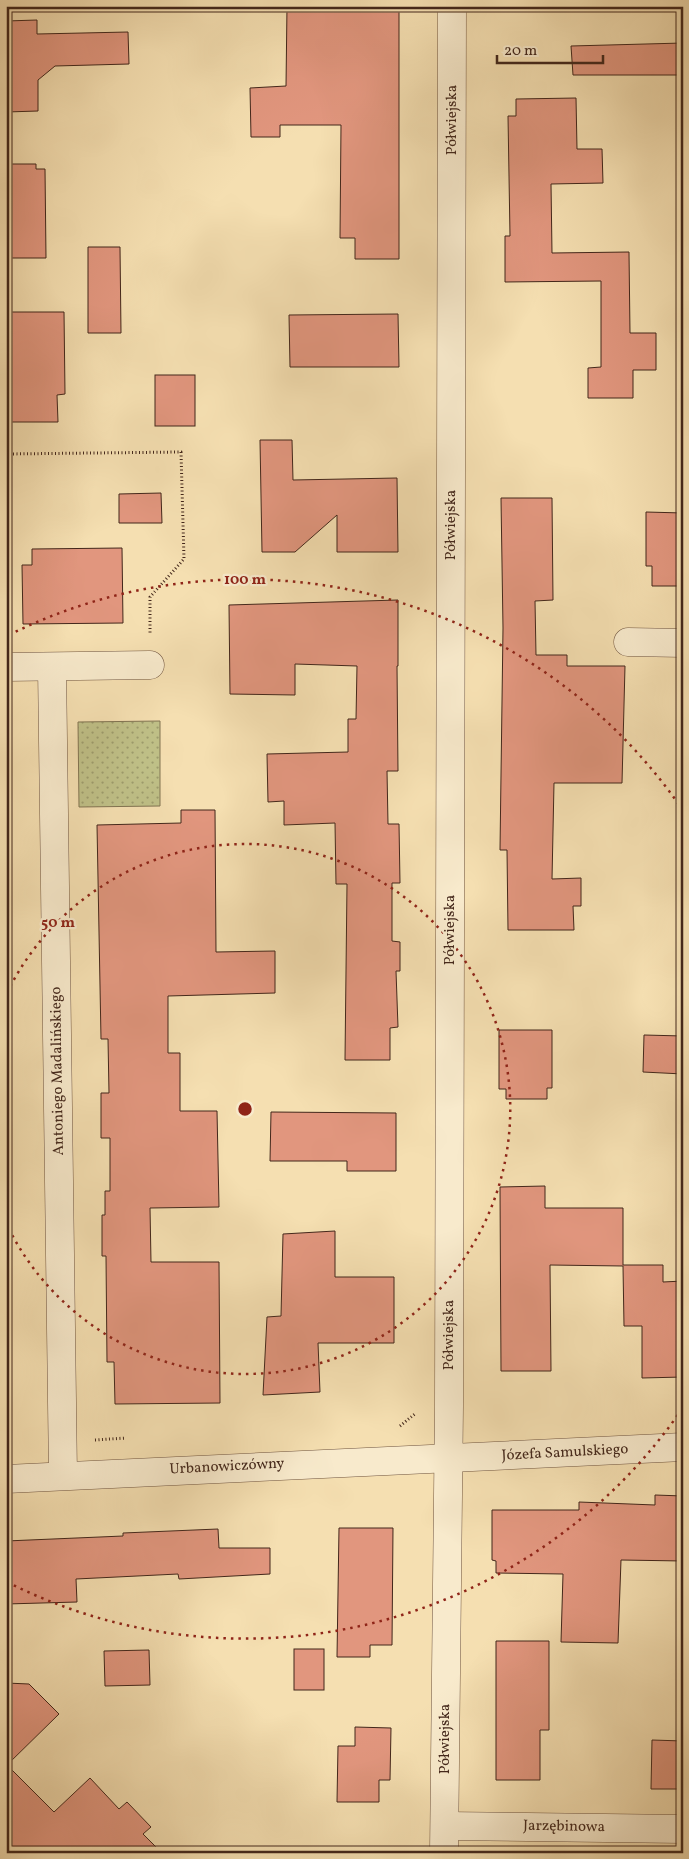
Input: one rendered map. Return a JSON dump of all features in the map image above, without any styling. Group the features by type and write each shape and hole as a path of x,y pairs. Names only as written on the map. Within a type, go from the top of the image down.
{"street":[{"name":"Półwiejska","path":"444,1853 448,1458 452,6"},
{"path":"628,642 683,643"},
{"path":"6,667 150,665"},
{"name":"Antoniego Madalińskiego","path":"52,667 63,1475"},
{"name":"Józefa Samulskiego","path":"448,1458 683,1447"},
{"name":"Urbanowiczówny","path":"6,1479 448,1458"},
{"name":"Jarzębinowa","path":"444,1826 683,1829"}],"path":[{"path":"6,454 182,452 184,559 150,597 150,665"}],"green space":[{"path":"160,721 160,806 79,807 78,722"}],"building":[{"path":"287,6 399,6 399,259 355,259 355,238 340,238 341,125 280,125 280,137 251,137 250,88 286,86"},
{"path":"37,20 37,34 128,32 129,64 55,66 38,80 38,111 6,112 6,21"},
{"path":"683,43 683,75 573,75 571,46"},
{"path":"576,98 577,149 602,149 603,183 551,184 552,253 629,252 630,333 656,333 656,370 633,370 633,398 588,398 588,368 601,367 601,281 505,282 505,236 510,236 508,116 516,116 516,99"},
{"path":"6,164 36,164 36,169 45,169 46,258 6,258"},
{"path":"88,247 120,247 121,333 88,333"},
{"path":"6,312 64,312 65,394 57,395 58,422 6,422"},
{"path":"398,314 399,367 290,367 289,315"},
{"path":"155,375 195,375 195,426 155,426"},
{"path":"260,440 292,440 293,480 397,478 398,552 337,552 337,515 295,552 262,552"},
{"path":"161,493 162,523 119,523 119,494"},
{"path":"501,498 552,498 553,600 535,601 536,655 567,655 567,666 625,666 622,783 554,783 552,879 581,878 581,906 573,906 574,930 508,930 507,850 500,850 503,628"},
{"path":"646,512 683,513 683,586 652,586 652,566 646,566"},
{"path":"122,548 123,623 23,624 22,565 32,565 32,549"},
{"path":"398,600 398,771 387,771 388,824 399,824 400,883 392,883 392,941 400,942 400,971 396,971 398,1027 390,1028 390,1060 345,1060 347,884 336,884 335,823 284,825 284,801 268,802 267,754 348,752 348,719 356,719 357,666 295,664 295,695 230,694 229,605"},
{"path":"181,810 215,810 216,952 275,951 275,993 168,996 168,1053 180,1053 180,1111 217,1111 219,1207 150,1208 151,1262 219,1262 220,1403 115,1404 114,1362 107,1362 106,1256 102,1256 102,1215 105,1215 105,1191 110,1191 110,1138 101,1138 101,1093 109,1093 108,1039 101,1039 97,825 181,823"},
{"path":"499,1030 552,1030 552,1088 547,1088 547,1099 506,1099 506,1089 499,1089"},
{"path":"644,1035 683,1036 683,1074 643,1072"},
{"path":"271,1112 396,1113 396,1171 347,1171 347,1161 270,1161"},
{"path":"545,1186 545,1208 623,1208 623,1265 663,1265 663,1282 683,1281 683,1377 642,1378 642,1326 624,1326 623,1266 550,1265 551,1371 501,1371 500,1187"},
{"path":"335,1231 335,1277 394,1277 394,1343 318,1343 320,1392 263,1395 267,1317 281,1316 283,1234"},
{"path":"655,1495 683,1496 683,1561 621,1560 618,1643 561,1642 563,1574 496,1573 496,1561 492,1560 492,1510 579,1510 579,1502 655,1505"},
{"path":"339,1528 393,1528 392,1645 370,1645 370,1657 337,1657"},
{"path":"218,1529 219,1548 270,1548 270,1574 179,1579 178,1574 76,1579 77,1602 6,1604 6,1541 123,1536 123,1533"},
{"path":"496,1641 549,1641 549,1730 540,1730 540,1780 496,1780"},
{"path":"294,1649 324,1649 324,1690 294,1690"},
{"path":"149,1650 150,1685 105,1686 104,1651"},
{"path":"6,1683 29,1684 59,1714 7,1765 54,1812 90,1778 119,1809 127,1802 151,1827 143,1834 162,1853 6,1853"},
{"path":"355,1727 391,1728 390,1780 379,1780 379,1802 337,1802 338,1746 355,1746"},
{"path":"652,1740 683,1741 683,1789 651,1789"}]}
